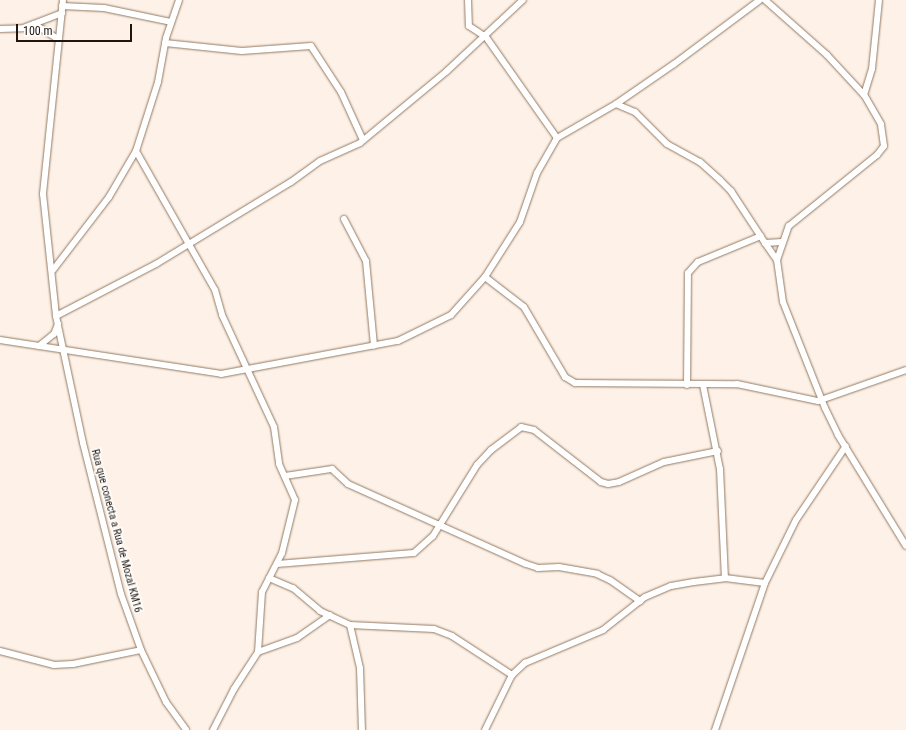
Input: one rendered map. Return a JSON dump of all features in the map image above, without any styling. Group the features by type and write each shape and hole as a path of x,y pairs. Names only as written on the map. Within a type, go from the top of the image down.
{"street":[{"path":"53,270 108,197 136,151 158,82 165,43 179,0"},
{"path":"468,0 470,26 486,36 557,138"},
{"path":"56,316 118,286 320,161 363,140 486,36 523,0"},
{"path":"765,0 783,19 827,55 864,95 881,124 884,146 876,155 793,222 782,242 777,260 783,302 822,400 846,446 906,546"},
{"path":"864,95 872,69 879,0"},
{"path":"0,340 63,348 221,374 247,371 398,340 451,315 485,276 520,222 537,173 557,138 570,128 616,104 674,64 756,1"},
{"path":"0,29 34,24 62,6 104,8 172,22"},
{"path":"39,346 54,334 58,324 56,316 53,270 43,194 62,6"},
{"path":"34,24 58,39"},
{"path":"165,43 242,51 311,46 341,92 363,140"},
{"path":"616,104 635,112 667,144 700,162 720,180 731,191 777,260"},
{"path":"136,151 210,280 222,315 274,427 279,464 286,476 295,500 277,564 262,592 258,652 234,689 213,730"},
{"path":"344,219 366,261 374,346"},
{"path":"687,385 688,273 698,262 761,236"},
{"path":"765,243 782,242"},
{"path":"485,276 524,307 569,382 687,385 737,384 808,400 822,400 906,370"},
{"name":"Rua que conecta a Rua de Mozal KM16","path":"58,324 83,443 121,594 141,650 166,702 186,730"},
{"path":"703,384 718,451 725,578"},
{"path":"277,564 414,553 424,546 440,526 477,465 491,450 521,427 534,430 601,482 608,484 619,482 664,462 718,451"},
{"path":"715,730 766,583 796,520 846,446"},
{"path":"286,476 332,469 348,484 440,526 538,568 559,567 597,574 610,580 640,601"},
{"path":"269,578 293,588 312,606 350,625 434,629 452,636 512,675"},
{"path":"485,730 512,675 525,663 603,630 640,601 671,586 725,578 766,583"},
{"path":"258,652 297,638 330,615"},
{"path":"350,625 360,668 362,730"},
{"path":"0,651 54,665 73,664 141,650"}]}
